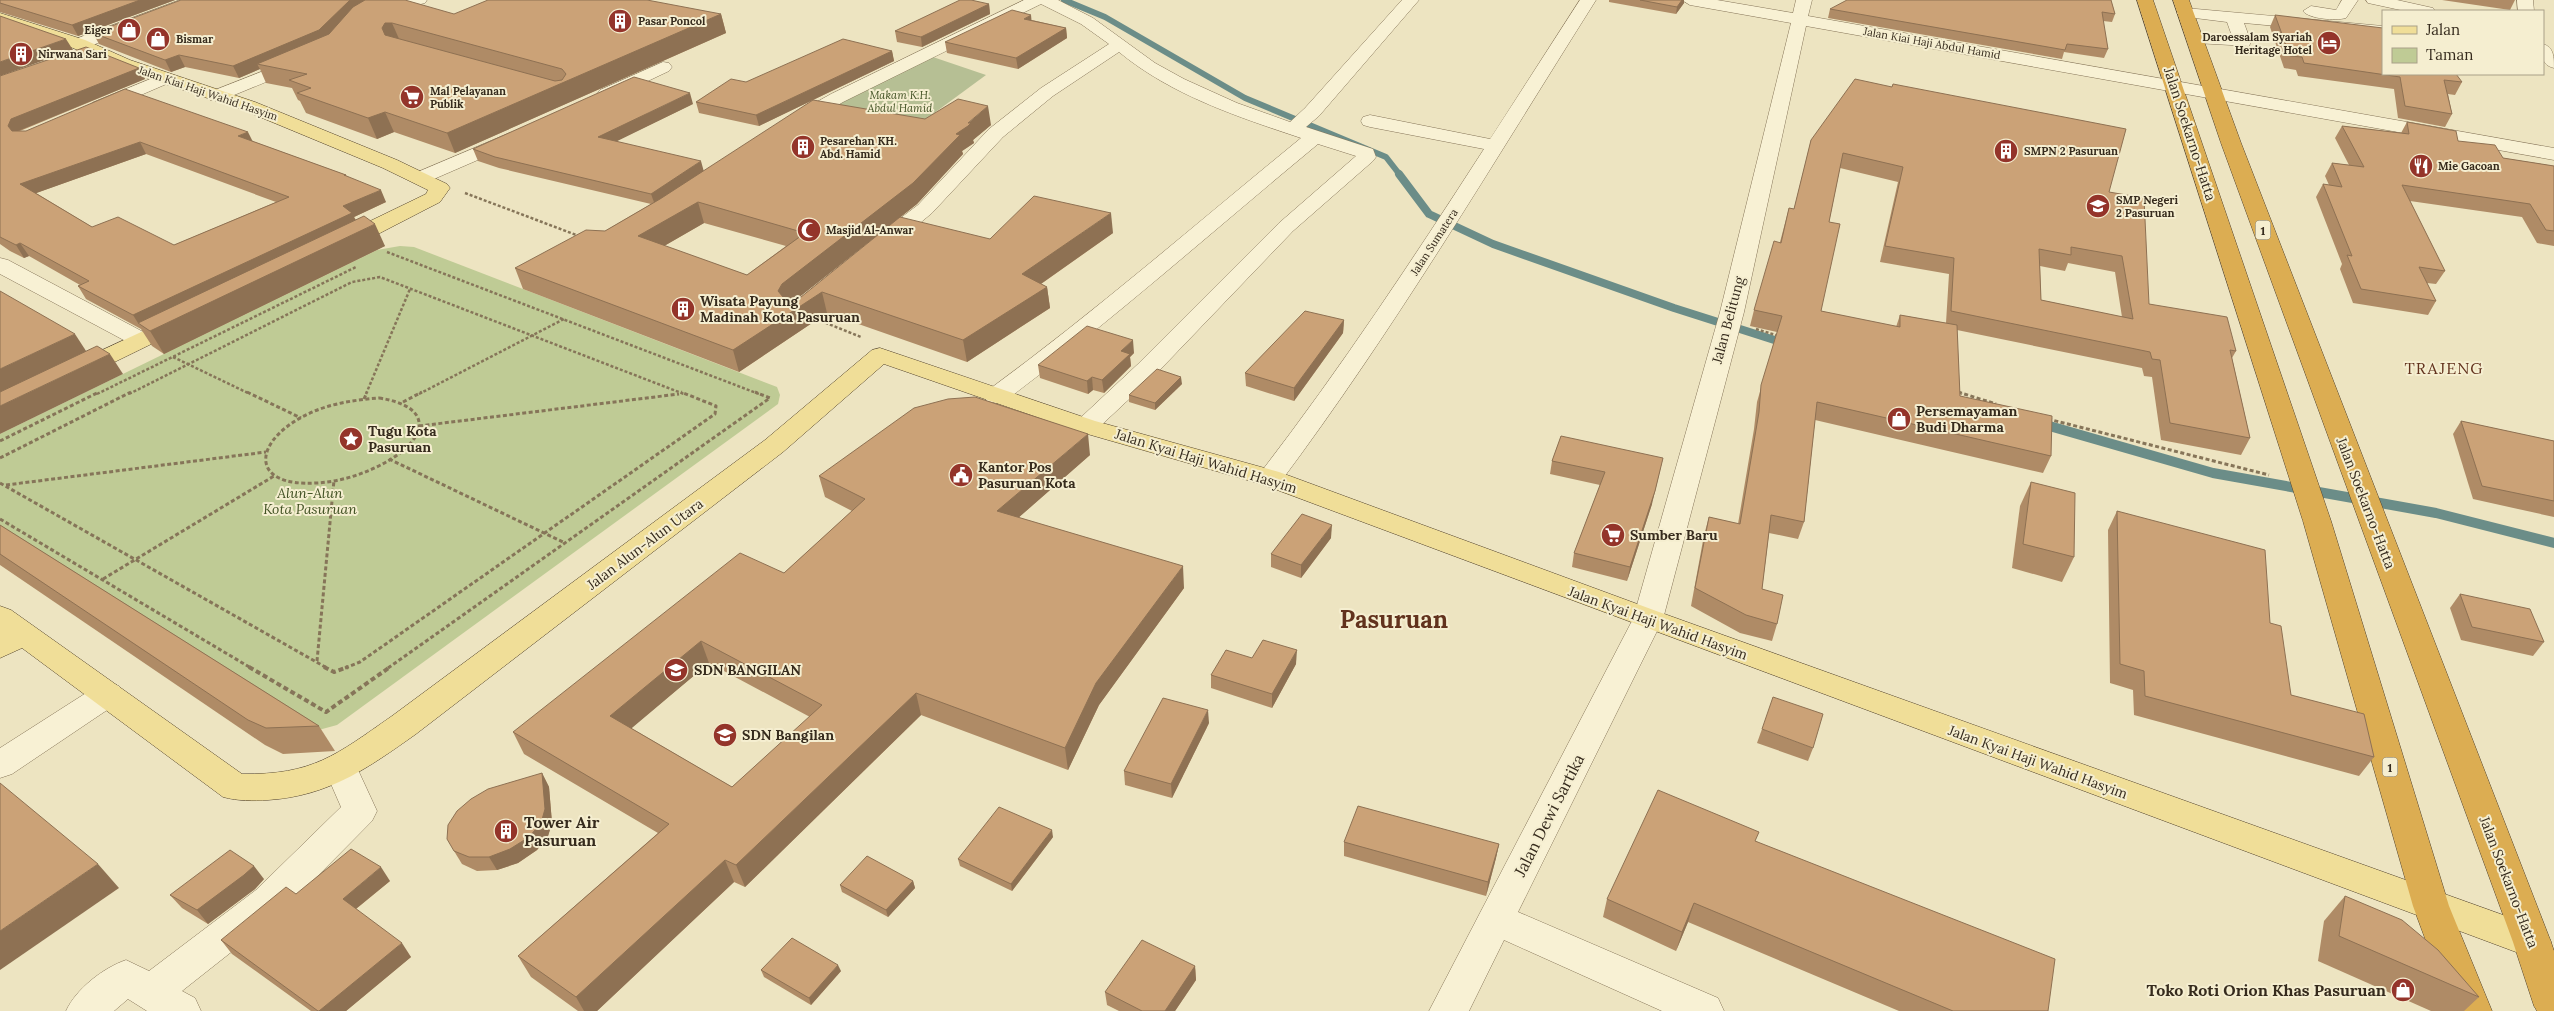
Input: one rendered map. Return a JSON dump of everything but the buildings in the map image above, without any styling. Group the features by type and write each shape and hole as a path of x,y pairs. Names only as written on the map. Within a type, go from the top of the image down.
{"highway":[{"name":"Jalan Soekarno-Hatta","path":"2145,0 2317,521 2431,906 2472,1011"},
{"name":"Jalan Soekarno-Hatta","path":"2183,6 2213,93 2377,533 2543,946 2554,1006"}],"main road":[{"name":"Jalan Kiai Haji Wahid Hasyim","path":"0,18 86,47 165,78 249,106 440,188"},
{"path":"324,252 414,209 433,198 440,188"},
{"path":"62,378 202,311"},
{"name":"Jalan Kyai Haji Wahid Hasyim","path":"880,355 1086,426 1270,478 1648,619 2543,946"},
{"name":"Jalan Alun-Alun Utara","path":"8,633 108,694 235,787 268,788 305,782 341,768 404,726 774,446 880,355"}],"street":[{"path":"66,60 86,47 195,0"},
{"path":"359,18 382,8 419,0"},
{"path":"778,134 837,98 1036,0"},
{"path":"1046,0 1087,21 1152,69 1182,84 1238,109 1302,130 1368,155 1286,227 1147,369 1086,426"},
{"path":"996,396 1072,339 1180,247 1302,130 1312,112 1411,0"},
{"name":"Jalan Sumatera","path":"1270,478 1333,395 1439,236 1494,145 1588,0"},
{"name":"Jalan Kiai Haji Abdul Hamid","path":"1690,0 2554,154"},
{"name":"Jalan Belitung","path":"1648,619 1732,310 1804,0"},
{"path":"2280,6 2301,4 2338,10 2350,0"},
{"path":"2374,0 2422,10"},
{"path":"2183,6 2233,17 2382,31"},
{"path":"2195,38 2243,42 2233,17"},
{"path":"864,256 925,209 996,133 1047,92 1120,44"},
{"path":"2544,50 2554,63"},
{"path":"216,96 314,55"},
{"path":"593,100 662,67"},
{"path":"78,115 165,78"},
{"path":"1370,121 1494,145"},
{"path":"420,178 524,132"},
{"path":"0,265 141,340"},
{"name":"Jalan Dewi Sartika","path":"1449,1011 1648,619"},
{"path":"0,765 108,694"},
{"path":"86,1011 126,977 166,1002 360,811 341,768"},
{"path":"1496,919 1704,1011"}],"path":[{"path":"440,188 474,195 584,238"},
{"path":"0,519 326,712 770,398 389,251 381,255"},
{"path":"0,441 363,263"},
{"path":"0,458 352,282 380,277 716,406 715,414 360,662 334,672 0,483"},
{"path":"364,399 410,289"},
{"path":"1732,310 1742,313 1739,324 1784,338"},
{"path":"811,317 872,341 880,355"},
{"path":"403,402 565,318"},
{"path":"173,356 301,418"},
{"path":"1950,390 2004,406"},
{"path":"420,426 682,393"},
{"path":"364,399 392,399 403,402 417,412 420,426 410,443 389,459 363,472 334,480 306,483 274,476 267,470 264,462 266,452 272,440 301,418 332,405 364,399"},
{"path":"2040,416 2193,457 2304,482"},
{"path":"4,485 266,452"},
{"path":"389,459 565,543"},
{"path":"103,580 274,476"},
{"path":"317,662 334,480"}],"green space":[{"name":"Makam K.H. Abdul Hamid","path":"927,55 986,75 907,133 795,122"},
{"name":"Alun-Alun Kota Pasuruan","path":"400,246 414,247 777,387 780,395 778,404 337,725 315,731 0,538 0,434 377,250"}],"waterway":[{"path":"1064,0 1105,17 1245,98 1386,157 1400,175"},
{"path":"1399,174 1429,214 1493,244 1674,308 1787,344"},
{"path":"2039,423 2213,473 2436,513 2554,543"}],"place":[{"name":"Pasar Poncol","path":"620,21"},
{"name":"Eiger","path":"129,30"},
{"name":"Bismar","path":"158,39"},
{"name":"Daroessalam Syariah Heritage Hotel","path":"2329,43"},
{"name":"Nirwana Sari","path":"21,54"},
{"name":"Mal Pelayanan Publik","path":"412,97"},
{"name":"Pesarehan KH. Abd. Hamid","path":"803,147"},
{"name":"SMPN 2 Pasuruan","path":"2006,151"},
{"name":"Mie Gacoan","path":"2421,166"},
{"name":"SMP Negeri 2 Pasuruan","path":"2098,206"},
{"name":"Masjid Al-Anwar","path":"809,230"},
{"name":"Wisata Payung Madinah Kota Pasuruan","path":"683,309"},
{"name":"Persemayaman Budi Dharma","path":"1899,419"},
{"name":"Tugu Kota Pasuruan","path":"351,439"},
{"name":"Kantor Pos Pasuruan Kota","path":"961,475"},
{"name":"Sumber Baru","path":"1613,535"},
{"name":"SDN BANGILAN","path":"676,670"},
{"name":"SDN Bangilan","path":"725,735"},
{"name":"Tower Air Pasuruan","path":"506,831"},
{"name":"Toko Roti Orion Khas Pasuruan","path":"2403,990"}],"district":[{"name":"TRAJENG","path":"2444,368"},
{"name":"Pasuruan","path":"1394,619"}]}
